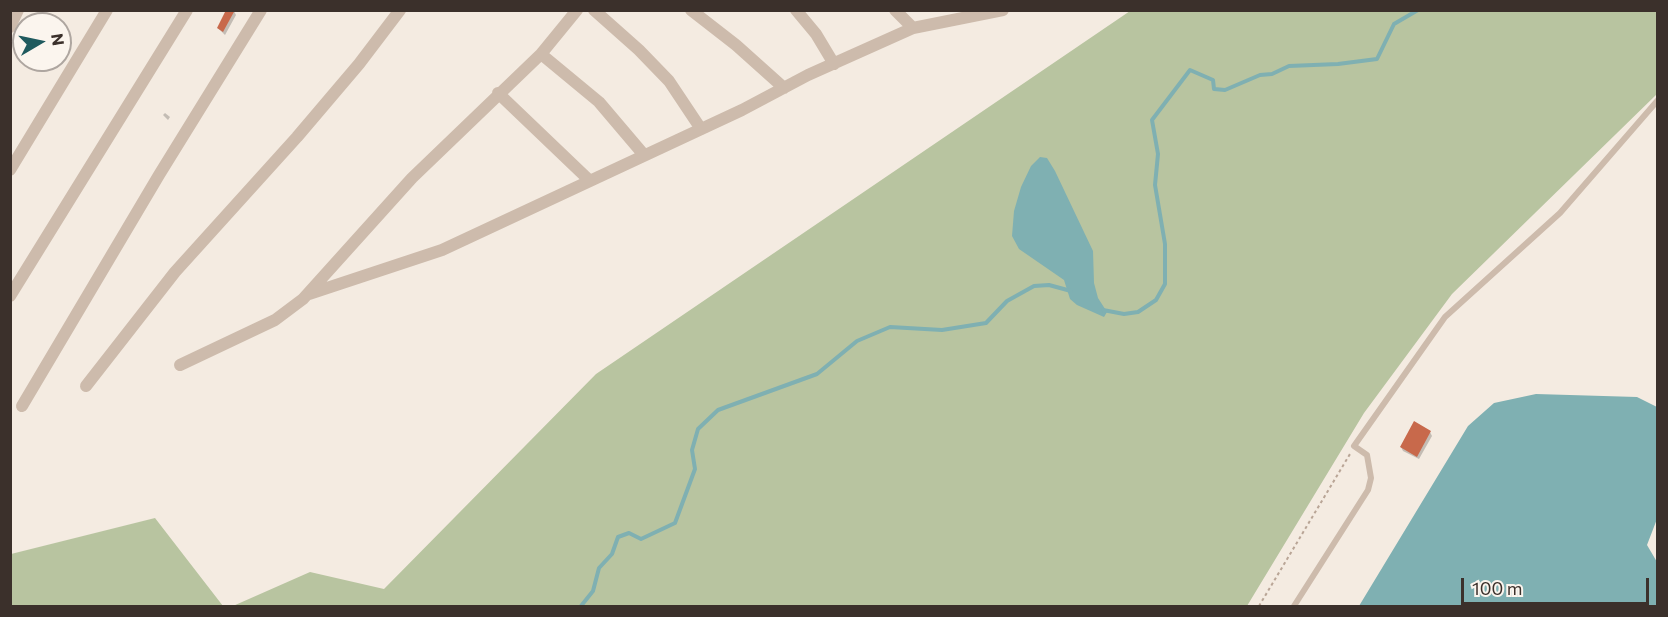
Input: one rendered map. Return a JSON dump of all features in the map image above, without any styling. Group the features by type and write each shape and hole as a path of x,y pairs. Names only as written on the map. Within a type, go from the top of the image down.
{"street":[{"path":"10,27 18,10"},
{"path":"10,170 106,10"},
{"path":"10,296 187,10"},
{"path":"22,406 159,175 261,10"},
{"path":"86,386 176,272 297,137 359,64 400,10"},
{"path":"180,365 275,320 309,294 412,178 541,54 577,10"},
{"path":"594,10 639,50 669,81 701,129"},
{"path":"691,10 736,45 784,88"},
{"path":"796,10 816,34 834,64"},
{"path":"895,10 913,28"},
{"path":"309,294 442,250 913,28 1004,10"},
{"path":"541,54 599,102 645,155"},
{"path":"498,93 589,180"}],"lane":[{"path":"1294,606 1368,490 1371,478 1366,455 1354,446 1445,317 1560,213 1658,100"}],"path":[{"path":"1259,606 1354,446"}],"green space":[{"path":"1130,11 1657,11 1657,94 1452,294 1364,413 1247,606 233,606 310,572 384,589 596,374"},
{"path":"155,518 223,606 11,606 11,554"}],"water":[{"path":"1040,157 1047,158 1055,171 1093,251 1094,283 1098,298 1107,312 1104,317 1077,305 1070,299 1064,280 1019,249 1012,236 1014,211 1021,187 1031,166"},
{"path":"1536,394 1637,397 1657,407 1657,519 1647,545 1657,562 1657,606 1359,606 1468,426 1494,403"}],"building":[{"path":"226,10 235,10 223,32 217,28"},
{"path":"1414,421 1431,431 1417,457 1400,447"}],"waterway":[{"path":"1103,310 1124,314 1138,312 1156,300 1165,284 1165,244 1155,185 1158,154 1152,120 1190,70 1213,80 1214,89 1225,90 1289,66 1338,64 1377,59 1394,24 1418,10"},
{"path":"581,606 593,591 599,568 612,554 618,537 629,533 641,539 675,523 695,469 692,450 698,429 718,410 817,374 857,341 890,327 942,330 986,323 1007,301 1034,286 1049,285 1071,291"}]}
